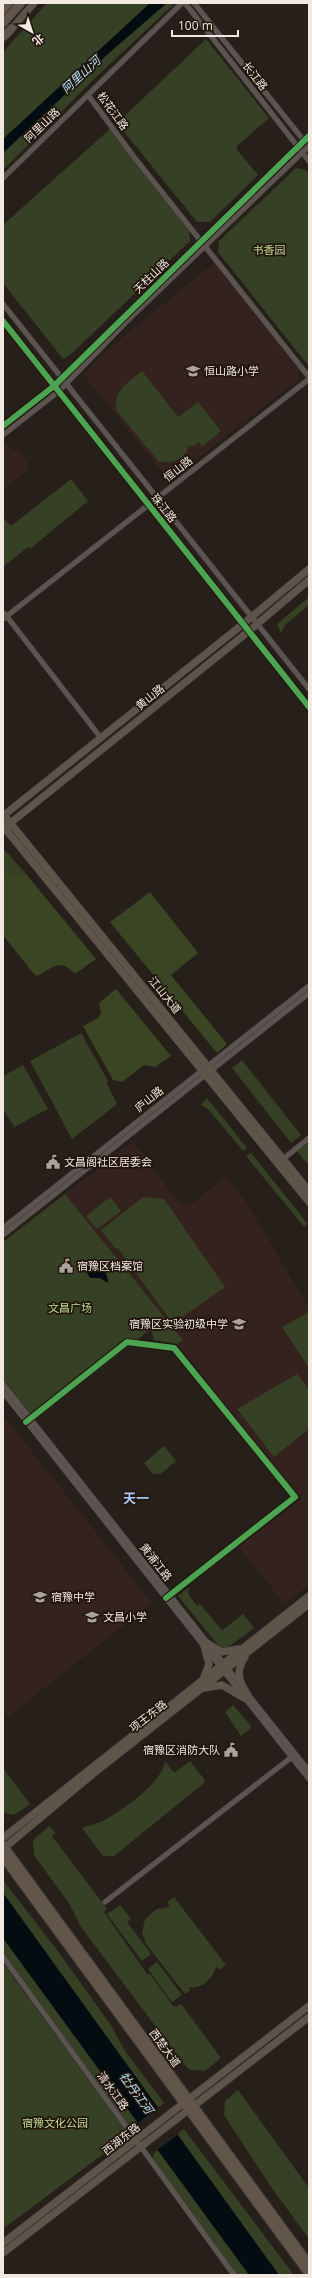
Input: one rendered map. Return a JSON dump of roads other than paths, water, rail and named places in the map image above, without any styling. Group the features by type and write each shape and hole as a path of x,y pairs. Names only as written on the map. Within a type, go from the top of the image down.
{"highway":[{"path":"3,10 9,3"},
{"path":"3,23 21,3"},
{"path":"3,38 11,30"},
{"name":"西楚大道","path":"4,1847 186,2101"},
{"name":"西楚大道","path":"3,1857 309,2264"},
{"name":"西楚大道","path":"192,2109 309,2274"}],"main road":[{"path":"11,30 34,3"},
{"name":"黄山路","path":"3,815 244,624 309,569"},
{"name":"黄山路","path":"3,828 257,625 309,580"},
{"name":"江山大道","path":"3,815 209,1068 280,1161 309,1202"},
{"name":"江山大道","path":"3,828 203,1073 280,1161 309,1191"},
{"name":"项王东路","path":"3,1838 200,1686 248,1648 309,1596"},
{"name":"项王东路","path":"248,1648 309,1604"},
{"path":"206,1644 224,1653 248,1648"},
{"path":"206,1644 209,1664 200,1686 222,1685 246,1696"},
{"path":"246,1696 241,1684 239,1672 248,1648"},
{"name":"项王东路","path":"4,1847 200,1686"},
{"name":"西湖东路","path":"3,2243 309,2006"},
{"name":"西湖东路","path":"3,2253 177,2121 309,2017"}],"street":[{"name":"阿里山路","path":"3,178 182,3"},
{"name":"长江路","path":"185,3 309,161"},
{"name":"长江路","path":"194,3 309,147"},
{"name":"松花江路","path":"88,95 94,99 204,243 309,376"},
{"name":"天柱山路","path":"3,435 59,391 309,136"},
{"name":"天柱山路","path":"3,426 54,386 204,243 309,147"},
{"name":"珠江路","path":"3,304 251,618 309,689"},
{"name":"珠江路","path":"3,321 309,707"},
{"name":"恒山路","path":"4,616 309,376"},
{"path":"114,460 122,454"},
{"path":"4,616 101,738"},
{"name":"庐山路","path":"3,1235 309,986"},
{"name":"庐山路","path":"209,1068 309,994"},
{"name":"庐山路","path":"3,1228 203,1073"},
{"path":"280,1161 309,1138"},
{"path":"28,1420 127,1342 174,1348 295,1498 168,1597"},
{"name":"黄浦江路","path":"3,1384 28,1420"},
{"name":"黄浦江路","path":"3,1392 28,1420 224,1667"},
{"path":"224,1667 293,1755 309,1778"},
{"path":"293,1755 309,1771"},
{"path":"105,1902 293,1755"},
{"name":"清水江路","path":"3,1957 139,2139 234,2275"}],"water":[{"name":"阿里山河","path":"150,3 167,3 109,53 3,153 3,139"},
{"path":"91,1264 95,1264 104,1270 108,1283 100,1278 90,1278 85,1269"},
{"name":"牡丹江河","path":"3,1893 279,2275 249,2275 3,1938"}],"place":[{"name":"恒山路小学","path":"193,371"},
{"name":"文昌阁社区居委会","path":"53,1162"},
{"name":"宿豫区档案馆","path":"66,1266"},
{"name":"宿豫区实验初级中学","path":"239,1324"},
{"name":"宿豫中学","path":"40,1597"},
{"name":"文昌小学","path":"92,1617"},
{"name":"宿豫区消防大队","path":"231,1750"}],"district":[{"name":"天一","path":"136,1498"}],"park label":[{"name":"书香园","path":"269,250"},
{"name":"文昌广场","path":"70,1308"},
{"name":"宿豫文化公园","path":"55,2123"}]}
